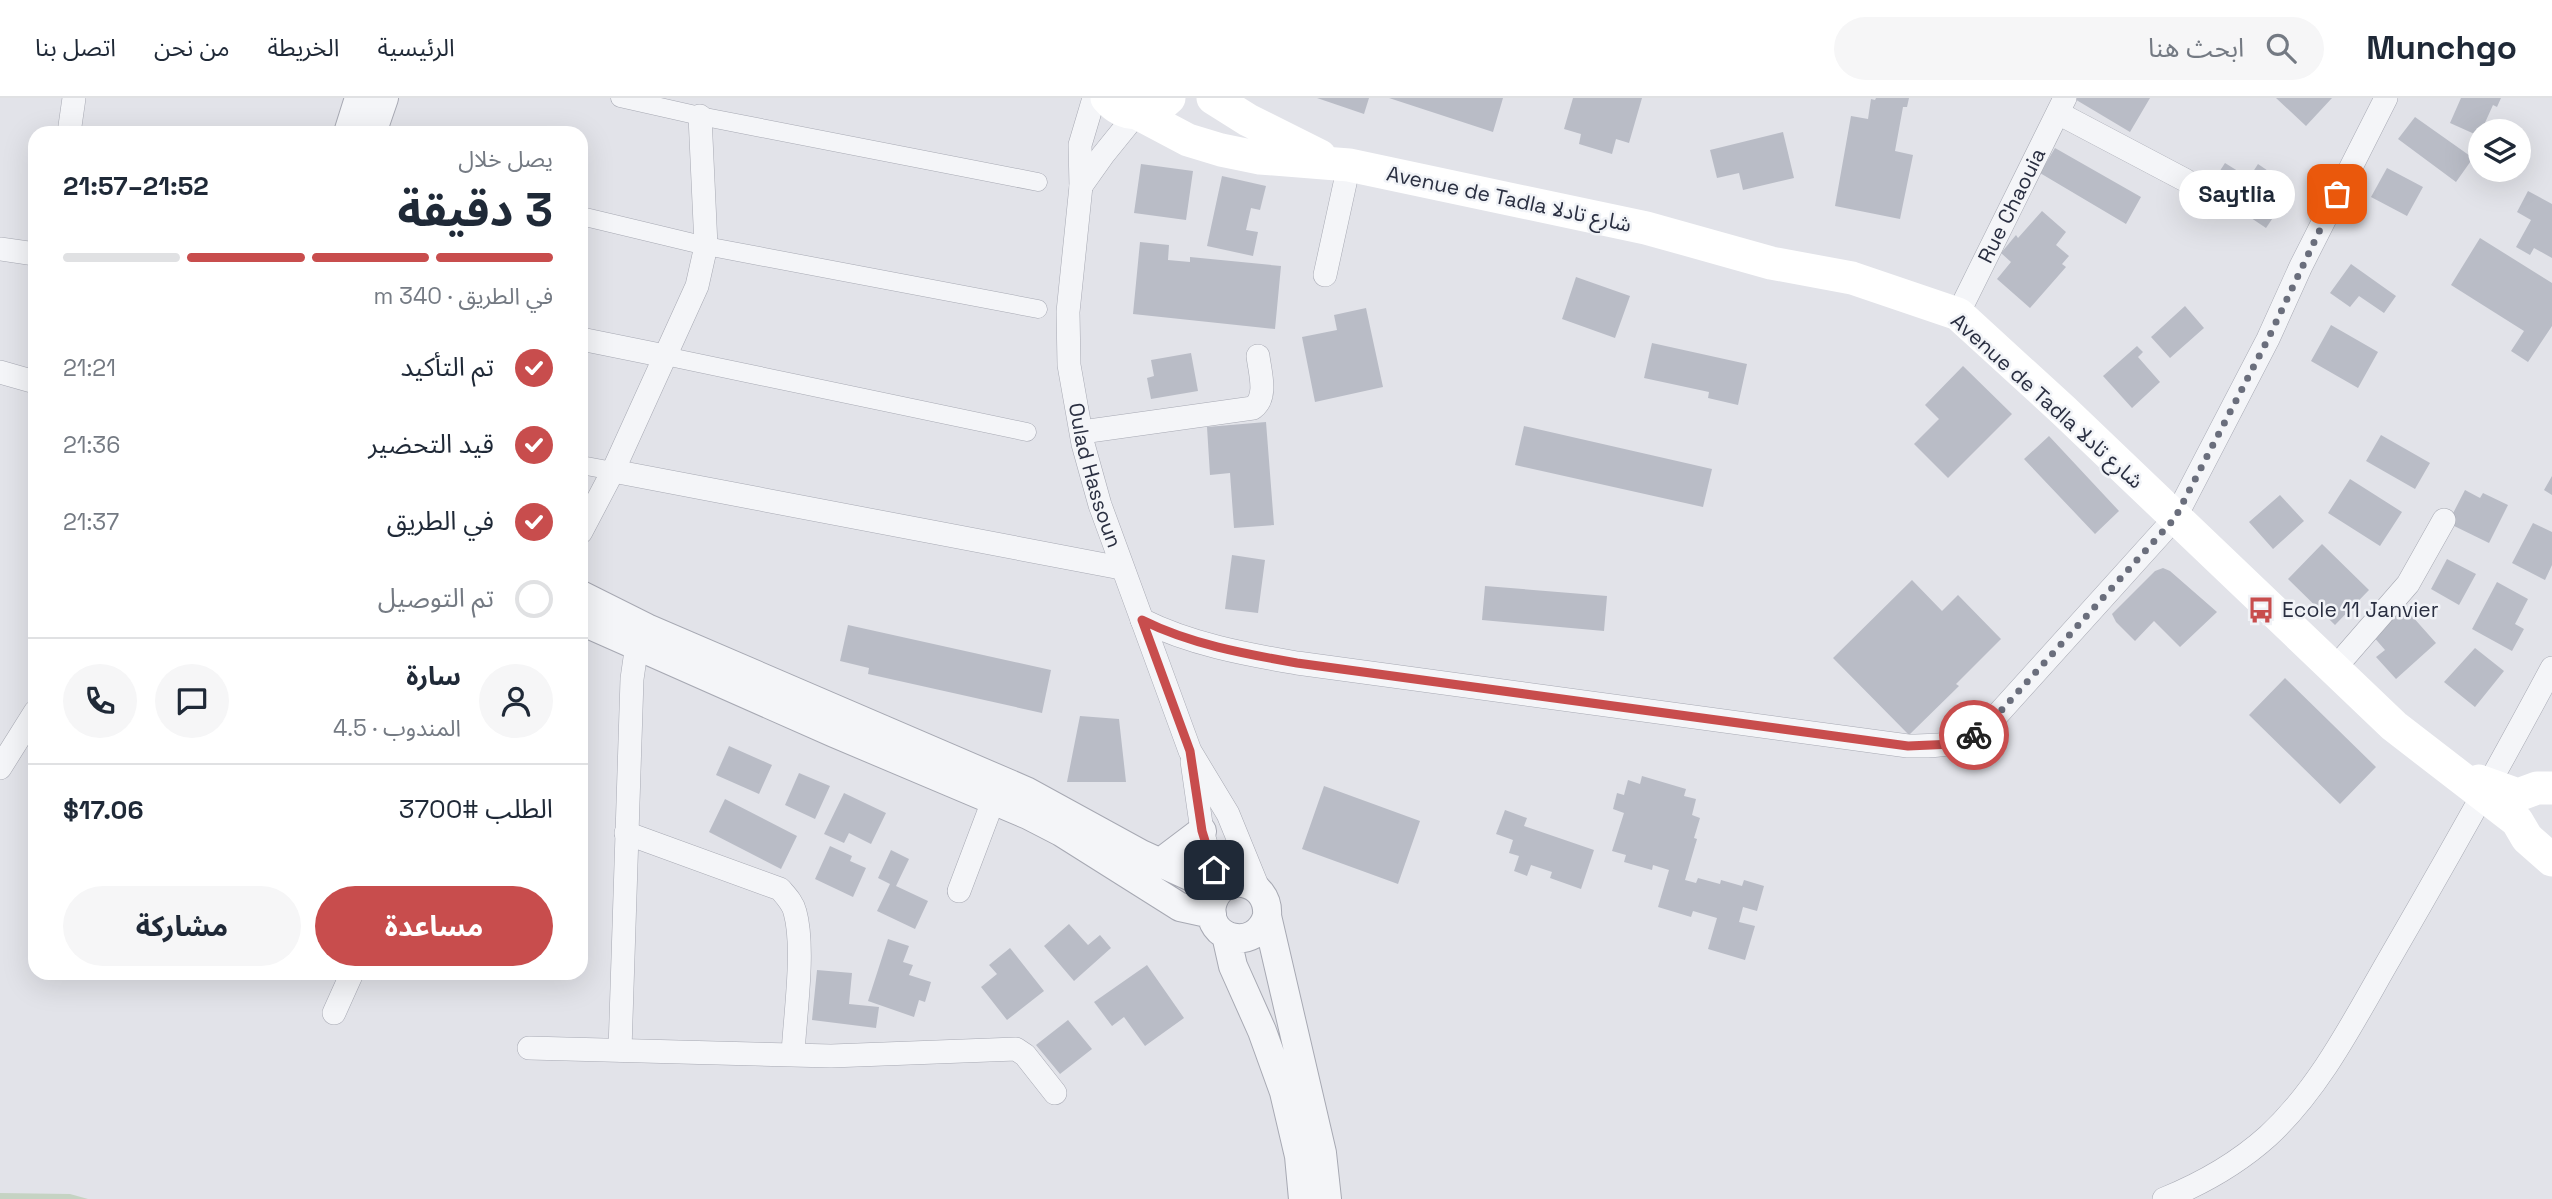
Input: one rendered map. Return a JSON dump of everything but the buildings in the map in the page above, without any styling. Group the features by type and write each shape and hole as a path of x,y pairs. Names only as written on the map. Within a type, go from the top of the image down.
{"main road":[{"name":"Avenue de Tadla شارع تادلا","path":"1107,98 1124,111 1137,113 1188,139 1221,150 1260,158 1340,163 1646,228 1771,263 1852,278 1958,314 2394,726 2552,835"},
{"path":"1137,113 1149,112 1169,98"},
{"name":"Avenue de Tadla شارع تادلا","path":"1213,98 1248,120 1340,163"},
{"path":"2494,794 2552,788"},
{"name":"Avenue de Tadla شارع تادلا","path":"2494,794 2552,808"},
{"name":"Avenue de Tadla شارع تادلا","path":"2494,794 2527,838 2552,860"}],"street":[{"path":"70,126 74,98"},
{"path":"350,126 359,98"},
{"path":"374,126 384,98"},
{"path":"620,98 1038,182"},
{"name":"Oulad Hassoun","path":"1094,98 1080,145 1081,186 1068,312 1069,365 1083,432 1100,505 1121,568 1190,751 1228,814 1263,903"},
{"path":"1142,620 1158,628 1226,649 1297,663 1908,746 1945,745 1971,737 1989,724 2175,518 2268,339 2386,98"},
{"path":"2061,106 2185,180"},
{"name":"Rue Chaouia","path":"1958,314 2061,106"},
{"name":"Oulad Hassoun","path":"1081,186 1137,113"},
{"path":"588,518 697,286 706,246 699,116"},
{"path":"1325,275 1340,163"},
{"path":"588,218 706,246 1038,309"},
{"path":"0,250 28,253"},
{"path":"588,340 1027,432"},
{"path":"1083,432 1253,408 1260,403 1262,397 1258,356"},
{"path":"0,372 28,380"},
{"path":"588,466 1121,568"},
{"path":"2334,669 2408,584 2444,520"},
{"path":"588,600 643,638"},
{"path":"588,623 643,638 838,722 1026,791 1141,854 1161,862 1219,913 1239,939 1252,936 1262,928 1263,903"},
{"path":"620,1050 632,679 643,638"},
{"path":"2164,1199 2237,1160 2267,1137 2302,1098 2335,1052 2494,794 2552,668"},
{"path":"838,722 993,801 1061,832 1180,907 1219,913"},
{"path":"0,768 28,723"},
{"name":"Oulad Hassoun","path":"1190,751 1202,831 1219,913"},
{"path":"959,891 993,801"},
{"path":"1161,862 1202,831"},
{"path":"626,834 780,889 790,901 795,911 799,942 793,1054"},
{"path":"1303,1199 1299,1156 1284,1092 1262,1031 1233,966 1219,913 1231,884 1241,882 1263,903 1322,1153 1327,1199"},
{"path":"334,1013 349,980"},
{"path":"529,1048 831,1056 1016,1049 1025,1055 1055,1094"}],"green space":[{"path":"0,1193 70,1194 88,1199 0,1199"}],"way so far":[{"path":"1974,735 1989,724 2175,518 2268,339 2337,194"}],"place":[{"name":"Saytlia","path":"2337,194"},
{"name":"Ecole 11 Janvier","path":"2261,610"}],"route":[{"path":"1214,870 1202,831 1190,751 1142,620 1193,640 1253,656 1297,663 1908,746 1954,744 1974,735"}]}
